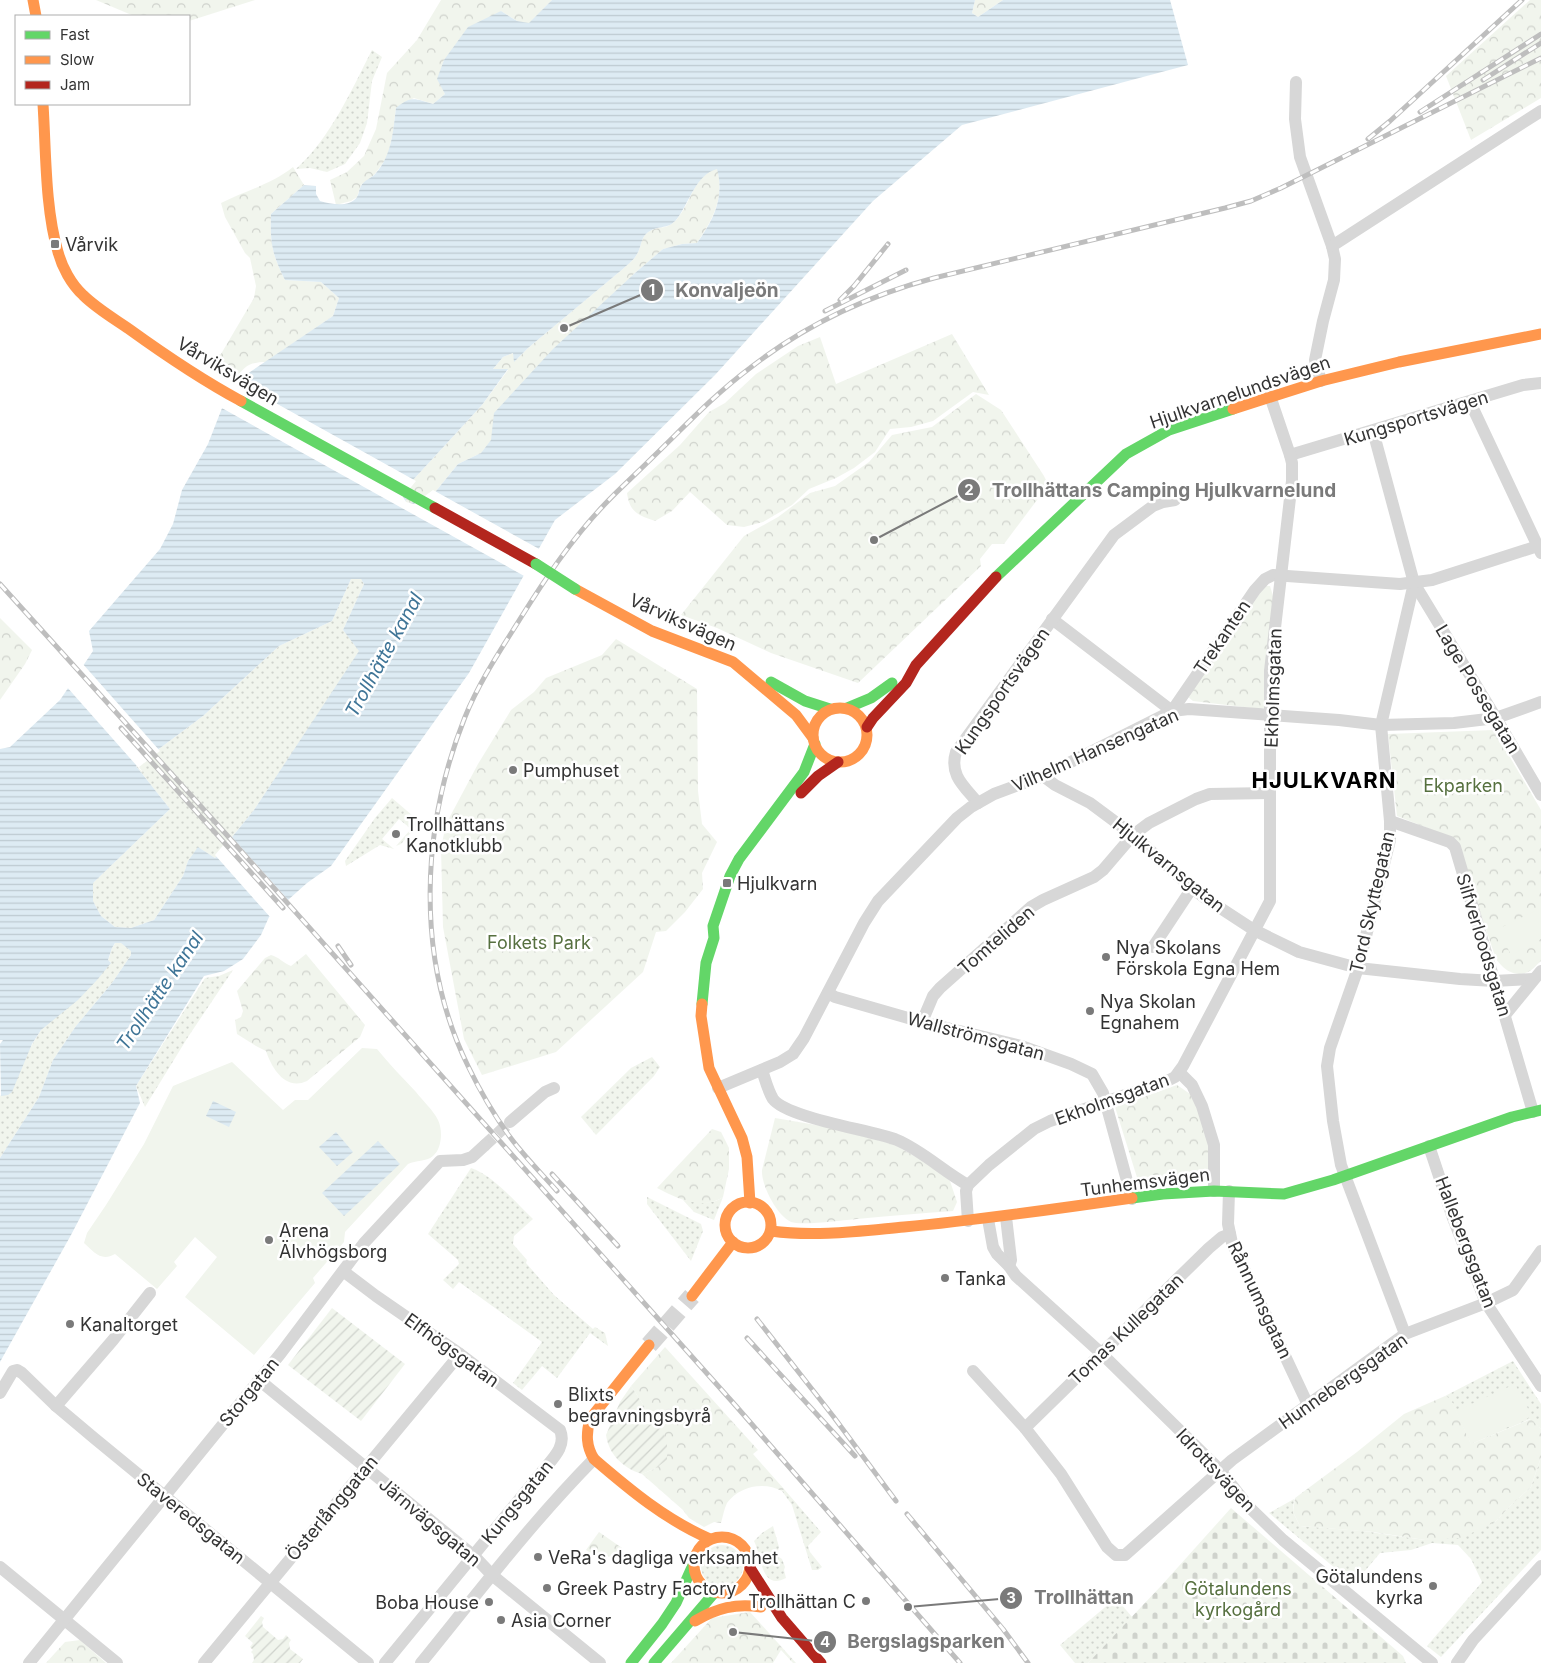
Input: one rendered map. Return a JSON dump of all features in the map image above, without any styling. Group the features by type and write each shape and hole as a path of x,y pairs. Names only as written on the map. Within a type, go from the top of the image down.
{"street":[{"path":"33,0 36,15"},
{"path":"1296,82 1295,119 1300,157 1332,246 1335,260 1334,280 1315,360 1321,381"},
{"name":"Vårviksvägen","path":"43,105 48,187 53,230 58,253 68,276 82,294 182,366 217,388 536,564 628,619 665,637 724,658 744,669 750,677 796,714 814,741"},
{"path":"1332,246 1541,111"},
{"name":"Hjulkvarnelundsvägen","path":"847,708 860,705 877,696 916,665 1004,568 1126,454 1169,430 1321,381 1399,362 1541,334"},
{"name":"Kungsportsvägen","path":"1290,455 1523,385 1541,383"},
{"name":"Ekholmsgatan","path":"968,1185 1034,1128 1175,1077 1270,901 1270,671 1292,481 1292,463 1270,396"},
{"path":"1281,576 1400,584 1414,583 1432,580 1540,548 1470,402"},
{"name":"Tord Skyttegatan","path":"1373,431 1414,583 1381,725 1390,840 1358,968 1330,1048 1327,1066 1333,1122 1344,1176 1405,1334"},
{"name":"Kungsportsvägen","path":"978,803 959,781 954,772 953,763 956,752 1114,535 1153,506 1174,500"},
{"name":"Trekanten","path":"1172,711 1255,590 1269,577 1281,576"},
{"name":"Lage Possegatan","path":"1414,583 1541,796"},
{"path":"1052,619 1172,711"},
{"name":"Hjulkvarnelundsvägen","path":"867,727 906,683 916,665"},
{"path":"714,938 721,930 737,884 748,862 813,778 826,768 838,762 850,761 860,754 866,745 868,733 861,717 847,708 830,709 817,706 798,698 756,673 744,669"},
{"name":"Vilhelm Hansengatan","path":"978,803 994,794 1043,776 1172,711 1189,709 1381,725 1454,723 1496,718 1541,702"},
{"path":"750,1203 748,1157 742,1138 718,1088 706,1053 701,1016 706,963 714,938 713,926 730,876 739,859 804,772 814,741 814,728 818,720 830,709"},
{"path":"814,741 822,755 838,762"},
{"name":"Hjulkvarnsgatan","path":"1043,776 1055,785 1090,803 1133,836 1192,888 1254,930 1299,952 1358,968 1494,981 1537,975"},
{"name":"Tomteliden","path":"922,1022 933,996 940,988 1031,907 1094,877 1103,870 1133,836 1149,823 1210,794 1270,793"},
{"path":"718,1088 762,1070 793,1054 804,1038 864,923 878,901 957,818 978,803"},
{"name":"Silfverloodsgatan","path":"1390,821 1450,842 1455,847 1490,961 1494,981 1537,1111"},
{"path":"1153,946 1192,888"},
{"name":"Hjulkvarnsgatan","path":"1505,1015 1537,975"},
{"name":"Wallströmsgatan","path":"828,993 835,997 922,1022 1021,1046 1092,1074 1106,1103 1132,1199"},
{"path":"762,1070 773,1098 780,1105 808,1116 896,1140 933,1161 968,1185 966,1191 968,1221"},
{"path":"1179,1072 1188,1079 1197,1092 1205,1114 1214,1146 1214,1191"},
{"path":"510,1122 544,1092 554,1088"},
{"name":"Tunhemsvägen","path":"771,1231 792,1234 861,1231 1006,1218 1132,1199 1214,1191 1284,1194 1344,1176 1537,1111"},
{"name":"Storgatan","path":"29,1663 259,1380 364,1243 440,1161 463,1160 472,1157 484,1146"},
{"name":"Hallebergsgatan","path":"1429,1146 1486,1303 1541,1386"},
{"name":"Rånnumsgatan","path":"1229,1191 1230,1234 1308,1405"},
{"path":"750,1203 762,1207 770,1218 771,1231 762,1244 747,1248 733,1242 726,1230 728,1216 737,1206 750,1203"},
{"path":"1006,1218 1011,1260 1009,1266"},
{"name":"Idrottsvägen","path":"988,1219 993,1247 1016,1276 1101,1353 1220,1470 1248,1506 1283,1540 1432,1663"},
{"name":"Tomas Kullegatan","path":"1025,1428 1209,1248 1222,1237 1230,1234"},
{"path":"692,1296 733,1242"},
{"name":"Hunnebergsgatan","path":"1025,1428 1061,1474 1107,1547 1116,1555 1125,1555 1232,1460 1405,1334 1486,1303 1513,1290 1541,1251"},
{"name":"Elfhögsgatan","path":"343,1270 376,1296 460,1354 560,1430"},
{"path":"56,1406 113,1340 150,1293"},
{"path":"649,1345 590,1419 586,1431 589,1452 594,1459 656,1509 688,1530 710,1539 727,1537 740,1542 748,1554 750,1568 782,1618 821,1663"},
{"name":"Österlånggatan","path":"204,1663 460,1354"},
{"name":"Staveredsgatan","path":"0,1393 10,1374 16,1370 22,1373 56,1406 368,1663"},
{"path":"974,1371 1025,1428"},
{"name":"Järnvägsgatan","path":"259,1380 474,1556 492,1575 519,1598 600,1663"},
{"name":"Kungsgatan","path":"385,1663 559,1450 563,1444 560,1430"},
{"name":"Kungsgatan","path":"421,1663 564,1490 594,1459"},
{"path":"656,1509 689,1552 695,1573 700,1583 706,1589 714,1592 729,1593 737,1589 746,1580 750,1568"},
{"path":"631,1663 676,1603 689,1552 710,1539"},
{"path":"1457,1663 1474,1640 1541,1566"},
{"path":"0,1567 118,1663"},
{"path":"737,1589 782,1618"},
{"path":"654,1663 714,1592"},
{"path":"682,1629 707,1614 729,1605 761,1606"}],"green space":[{"path":"96,0 255,0 190,21 190,15 132,15"},
{"path":"441,0 552,0 529,24 517,21 501,11 444,60 438,79 445,94 433,104 414,98 396,108 388,156 375,174 361,185 357,197 351,201 336,205 330,180 347,172 364,156 376,129 387,73 417,40"},
{"path":"975,0 1003,0 978,17 972,13"},
{"path":"1530,0 1541,0 1541,98 1471,140 1446,76"},
{"path":"372,50 382,57 372,81 367,123 360,143 345,164 327,172 310,168 296,169 320,143 330,128"},
{"path":"293,167 304,185 271,214 271,233 277,263 285,280 321,282 339,298 333,316 266,362 247,366 235,380 216,371 212,357 221,354 254,298 256,286 250,258 245,253 225,217 221,203 267,183"},
{"path":"717,168 720,189 716,208 697,243 682,244 663,249 635,273 606,301 493,432 491,441 481,453 458,464 432,496 404,505 413,480 482,405 508,370 493,369 503,357 513,353 515,361 624,268 636,256 647,233 673,223 682,213 698,183 709,172"},
{"path":"952,334 989,395 973,392 933,421 911,427 890,429 875,452 854,468 809,489 792,505 763,522 744,527 727,525 690,492 672,511 655,521 639,515 630,505 627,493 680,445 709,412 725,403 756,374 798,346 820,337 836,384"},
{"path":"976,394 1001,410 1044,476 1047,482 1046,488 1004,544 992,544 980,559 981,566 858,683 771,653 717,628 681,615 744,536 778,517 810,493 835,486 869,462 892,435 932,427"},
{"path":"351,579 361,579 364,584 343,630 360,651 254,810 215,858 199,848 188,861 183,876 154,920 131,928 115,927 101,916 93,901 93,883 170,809 136,766 203,716 279,646 332,621"},
{"path":"1265,586 1270,586 1273,596 1264,708 1193,701 1188,697"},
{"path":"0,618 32,650 25,664 0,700"},
{"name":"Folkets Park","path":"616,639 697,689 698,791 702,824 717,842 702,873 703,889 685,912 666,931 656,932 643,972 556,1052 482,1075 464,1039 443,927 441,848 446,824 478,764 511,710 534,692 546,678 602,655"},
{"name":"Ekparken","path":"1494,730 1541,810 1541,961 1532,970 1523,974 1510,971 1496,959 1455,839 1397,816 1388,734"},
{"path":"392,798 420,822 401,844 396,846 411,829 399,819 382,839 394,849 380,845 346,866 345,861 375,818"},
{"path":"1539,909 1541,912 1541,939 1511,955 1498,929"},
{"path":"116,942 131,950 131,955 112,983 76,1026 53,1060 39,1097 0,1158 0,1095 41,1030 111,962 108,961"},
{"path":"306,954 365,1025 360,1037 307,1081 293,1083 286,1081 272,1065 266,1051 237,1034 235,1020 241,1017 243,1011 237,991 265,958 271,955 291,966"},
{"path":"233,970 188,1037 145,1107 136,1086 205,978 219,976"},
{"path":"362,1048 377,1049 416,1092 438,1120 441,1129 440,1144 436,1153 430,1158 408,1164 345,1232 344,1242 313,1278 315,1283 254,1355 185,1297 217,1257 195,1237 174,1262 177,1266 157,1289 115,1254 106,1257 98,1255 84,1243 87,1233 144,1144 173,1086 232,1062 283,1110 295,1100 308,1100"},
{"path":"652,1057 660,1067 654,1076 596,1135 581,1117 631,1068"},
{"path":"1177,1085 1196,1098 1210,1150 1207,1179 1140,1187 1115,1107"},
{"path":"775,1118 828,1127 893,1144 932,1166 950,1181 957,1202 953,1211 813,1223 791,1222 775,1207 762,1176"},
{"path":"712,1129 721,1132 729,1148 729,1169 723,1197 707,1203 698,1203 681,1199 657,1188"},
{"path":"471,1168 496,1183 533,1219 514,1236 513,1244 527,1260 526,1263 554,1295 593,1329 595,1327 605,1333 608,1346 590,1333 557,1378 542,1366 522,1390 513,1383 542,1342 459,1282 453,1289 443,1280 459,1264 458,1260 428,1234"},
{"path":"647,1197 701,1224 703,1231 691,1261 647,1204"},
{"path":"723,1197 714,1220 694,1212 683,1200 713,1202"},
{"path":"332,1308 405,1364 361,1421 288,1365"},
{"path":"665,1347 758,1450 753,1454 784,1489 782,1491 768,1486 745,1489 732,1497 727,1503 721,1523 714,1522 704,1527 689,1518 683,1510 642,1474 656,1468 661,1428 631,1386"},
{"path":"1513,1361 1541,1404 1541,1429 1530,1419 1471,1444 1451,1400 1445,1396"},
{"path":"1515,1384 1532,1416 1471,1444 1456,1411"},
{"path":"631,1386 661,1428 667,1441 667,1460 656,1468 642,1474 618,1460 610,1449 606,1435 620,1402"},
{"path":"1445,1396 1451,1399 1471,1444 1531,1419 1541,1429 1541,1457 1531,1487 1495,1522 1461,1538 1425,1540 1373,1532 1300,1526 1293,1512 1295,1498 1404,1414"},
{"path":"1541,1457 1541,1550 1441,1657 1427,1646 1482,1582 1471,1559 1458,1545 1432,1543 1411,1550 1380,1553 1354,1584 1269,1513 1294,1499 1293,1512 1300,1526 1363,1531 1425,1540 1482,1527 1495,1522 1531,1487"},
{"path":"784,1489 821,1532 808,1546 810,1552 822,1567 818,1570 812,1570 792,1505 782,1491"},
{"name":"Götalundens kyrkogård","path":"1231,1508 1403,1656 1406,1663 1088,1663"},
{"path":"773,1526 779,1547 779,1557 782,1559 785,1567 786,1578 778,1581 772,1580 767,1576 754,1541"},
{"path":"599,1532 622,1548 616,1557 594,1555 586,1550"},
{"path":"726,1545 734,1548 740,1554 743,1566 740,1578 734,1584 718,1587 710,1584 704,1578 701,1562 704,1554 710,1548"},
{"path":"1116,1598 1132,1617 1088,1663 1075,1663 1060,1645"},
{"path":"750,1612 796,1663 793,1663 781,1650 773,1663 671,1663 712,1618"},
{"path":"261,1616 264,1618 262,1622 263,1627 278,1640 283,1639 286,1635 291,1640 289,1643 290,1649 303,1659 300,1663 252,1663 254,1660 251,1652 253,1650 250,1647 253,1643 245,1636"},
{"path":"80,1640 106,1663 46,1663 65,1642"}],"water":[{"name":"Trollhätte kanal","path":"552,0 975,0 972,13 978,17 1003,0 1170,0 1188,65 962,125 873,201 715,375 615,474 555,520 469,673 331,866 307,883 269,917 261,935 243,959 224,971 204,976 136,1086 140,1103 71,1235 0,1362 0,1158 39,1097 53,1060 76,1026 112,983 131,955 131,951 121,943 115,943 108,960 111,963 78,1000 41,1030 32,1044 12,1092 1,1096 0,1044 3,1040 0,1040 0,749 10,747 60,700 93,651 89,631 160,549 173,524 182,490 208,444 224,403 247,374 333,316 339,298 321,282 285,280 277,263 273,248 271,214 304,185 316,186 316,194 320,201 345,204 354,200 358,196 362,184 376,173 389,151 396,108 406,101 414,99 433,104 445,94 437,79 444,60 468,27 501,11 517,21 529,23","holes":["717,169 720,190 716,208 708,226 697,243 682,244 663,249 635,273 553,349 494,413 491,440 481,453 458,464 432,496 404,505 413,480 482,405 508,369 493,369 503,357 513,353 514,362 528,348 624,268 636,256 647,233 672,224 683,210 699,182 704,176","351,579 361,579 364,584 343,630 359,651 254,810 215,858 198,847 188,861 183,876 154,920 131,928 115,927 101,916 93,901 93,883 170,809 136,766 203,716 279,646 332,621"]},
{"path":"213,1101 236,1112 229,1127 206,1116"},
{"path":"336,1132 353,1152 337,1166 319,1147"},
{"path":"378,1141 400,1164 344,1216 322,1193"}],"pier":[{"path":"238,382 416,481 403,497 406,502 414,504 433,490 541,550 526,577 220,407"},
{"path":"82,663 160,751 139,767 144,774 66,686"},
{"path":"231,836 290,902 271,918 215,855"}],"tunnel":[{"path":"484,1146 510,1122"},
{"path":"649,1345 692,1296"}],"railway":[{"path":"1368,139 1522,0"},
{"path":"1420,112 1541,34"},
{"path":"1483,80 1541,43"},
{"path":"557,1191 510,1137 477,1085 468,1066 451,1025 439,981 432,937 430,892 433,847 439,803 450,759 465,717 490,667 539,589 592,518 616,492 712,399 771,353 815,325 861,303 909,285 1251,201 1281,188 1541,58"},
{"path":"840,300 854,286 888,244"},
{"path":"825,311 906,270"},
{"path":"0,584 225,833 736,1406 960,1663"},
{"path":"121,728 283,908"},
{"path":"338,946 351,965"},
{"path":"552,1174 618,1246"},
{"path":"757,1319 833,1416 896,1501"},
{"path":"747,1338 855,1456"},
{"path":"907,1514 1003,1629 1028,1663"}],"traffic: fast":[{"path":"241,401 435,508"},
{"path":"996,577 1126,454 1169,430 1233,409"},
{"path":"536,564 575,589"},
{"path":"771,682 805,701 830,709"},
{"path":"847,708 871,698 892,683"},
{"path":"702,1004 706,963 714,938 713,926 730,876 739,859 804,772 815,744"},
{"path":"1132,1198 1214,1191 1284,1194 1333,1180 1512,1117 1541,1110"},
{"path":"631,1663 676,1603 693,1565"},
{"path":"654,1663 715,1592"}],"traffic: slow":[{"path":"33,0 36,15"},
{"path":"43,105 51,217 60,258 71,281 83,295 105,313 184,367 241,401"},
{"path":"1233,409 1321,381 1399,362 1541,334"},
{"path":"575,589 652,631 733,662 796,715 813,738"},
{"path":"835,708 845,708 855,712 863,720 867,735 863,750 855,758 845,762 835,762 825,758 817,750 813,740 813,730 817,720 825,712 835,708"},
{"path":"702,1004 701,1016 709,1068 742,1138 747,1157 750,1203"},
{"path":"771,1231 838,1233 871,1230 990,1218 1132,1198"},
{"path":"748,1202 761,1206 767,1212 771,1225 767,1238 761,1244 748,1248 735,1244 729,1238 725,1225 729,1212 735,1206 748,1202"},
{"path":"692,1296 733,1242"},
{"path":"649,1345 590,1419 587,1435 589,1449 594,1459 649,1504 678,1523 710,1539"},
{"path":"716,1537 728,1537 738,1541 746,1549 750,1565 746,1581 738,1589 728,1593 716,1593 706,1589 698,1581 694,1571 694,1559 698,1549 706,1541 716,1537"},
{"path":"695,1621 711,1613 735,1606 761,1607"}],"traffic: jam":[{"path":"435,508 536,564"},
{"path":"867,727 906,683 916,665 996,577"},
{"path":"801,793 818,776 838,762"},
{"path":"750,1568 782,1618 821,1663"}],"place":[{"name":"Vårvik","path":"55,244"},
{"name":"Konvaljeön","path":"564,328"},
{"name":"Trollhättans Camping Hjulkvarnelund","path":"874,540"},
{"name":"Pumphuset","path":"513,770"},
{"name":"Trollhättans Kanotklubb","path":"396,834"},
{"name":"Hjulkvarn","path":"727,883"},
{"name":"Nya Skolans Förskola Egna Hem","path":"1106,957"},
{"name":"Nya Skolan Egnahem","path":"1090,1011"},
{"name":"Arena Älvhögsborg","path":"269,1240"},
{"name":"Tanka","path":"945,1278"},
{"name":"Kanaltorget","path":"70,1324"},
{"name":"Blixts begravningsbyrå","path":"558,1404"},
{"name":"VeRa's dagliga verksamhet","path":"538,1557"},
{"name":"Götalundens kyrka","path":"1433,1586"},
{"name":"Greek Pastry Factory","path":"547,1588"},
{"name":"Trollhättan C","path":"866,1601"},
{"name":"Boba House","path":"489,1602"},
{"name":"Trollhättan","path":"908,1607"},
{"name":"Asia Corner","path":"501,1620"},
{"name":"Bergslagsparken","path":"733,1632"}],"district":[{"name":"HJULKVARN","path":"1324,780"}]}
